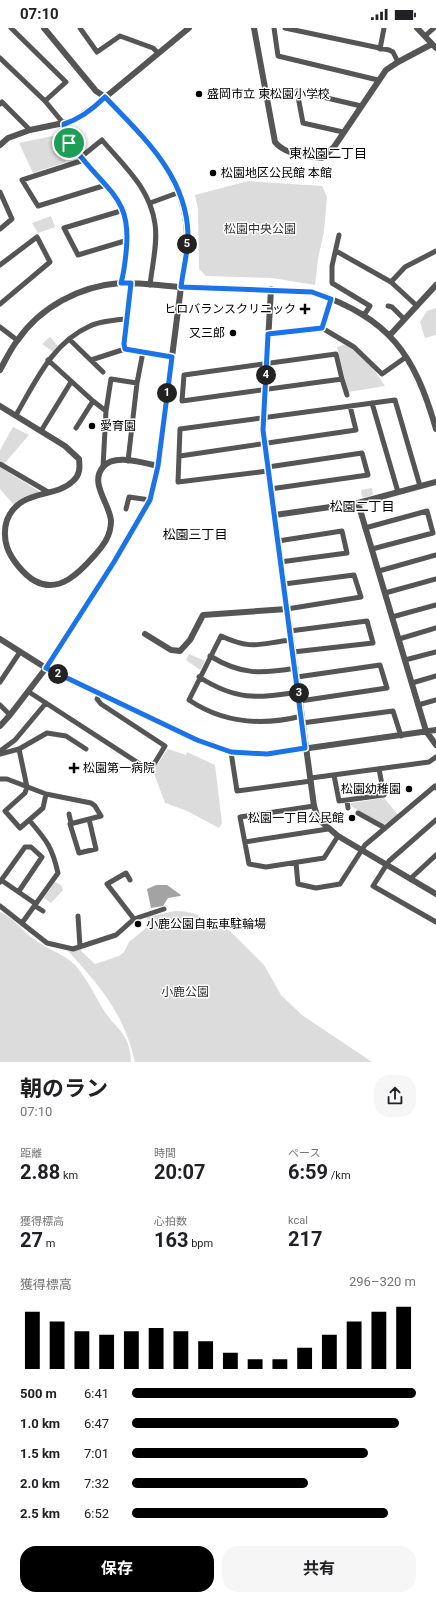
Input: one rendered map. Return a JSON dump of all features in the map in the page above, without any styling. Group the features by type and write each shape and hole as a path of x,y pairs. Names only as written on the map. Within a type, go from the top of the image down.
{"street":[{"path":"11,28 66,82 45,101"},
{"path":"0,726 29,692 46,668 118,556 150,500 158,466 188,237 180,192 172,175 163,162 105,97 96,91 44,28"},
{"path":"80,28 97,52 120,36 153,48 158,54"},
{"path":"0,145 8,138 30,130 73,121 96,105 189,28"},
{"path":"254,28 273,138 278,147 286,151 322,158 328,154 386,70 398,62 434,46 417,28"},
{"path":"274,28 278,56 378,80"},
{"path":"284,28 393,52 398,62"},
{"path":"380,49 384,28"},
{"path":"425,36 434,28"},
{"path":"0,58 45,101 64,124 69,143 106,185 124,210 128,240 121,283"},
{"path":"343,132 303,123 297,91 361,106"},
{"path":"0,104 2,102 30,130"},
{"path":"106,185 38,206 22,180 82,159 102,140 133,174 150,203 155,225 150,285"},
{"path":"0,192 12,219 0,228"},
{"path":"150,203 180,192"},
{"path":"124,210 64,228 78,255 128,240"},
{"path":"339,235 332,266 332,283 370,306 364,315"},
{"path":"0,265 37,236 50,262 0,304"},
{"path":"336,251 391,282 417,306"},
{"path":"391,282 405,267 436,251"},
{"path":"0,370 17,340 35,321 68,296 90,288 121,283 131,283 181,287 272,289 312,292 331,299 364,315 390,335 418,377 426,396 436,429"},
{"path":"125,349 126,319 131,283"},
{"path":"390,335 436,285"},
{"path":"272,289 266,362 264,418 265,444 314,806 318,819 328,829 436,894"},
{"path":"322,328 331,299"},
{"path":"388,306 392,307 404,319"},
{"path":"16,416 48,360 69,339 91,325 126,319"},
{"path":"0,327 17,340"},
{"path":"268,334 322,328 354,347 382,374 406,357"},
{"path":"69,339 103,372"},
{"path":"91,360 125,349 172,357"},
{"path":"128,461 137,383 143,352"},
{"path":"342,379 265,391 182,401 184,375 266,362 336,354 347,395"},
{"path":"48,360 71,382 106,411"},
{"path":"103,467 106,411 111,379 137,383"},
{"path":"41,431 71,382"},
{"path":"270,489 368,475 362,453 178,482 180,429 395,400 420,486"},
{"path":"76,428 93,401"},
{"path":"372,403 398,492"},
{"path":"0,406 73,452 79,459 80,466 78,474 73,482 28,499 19,504 10,515 2,530 9,552 30,578 41,584 54,585 74,577 100,549 109,533 110,514 98,482 99,472 103,467 114,460 158,466"},
{"path":"180,456 356,430 350,406"},
{"path":"0,464 48,492"},
{"path":"275,515 358,503 436,482"},
{"path":"126,509 129,497 150,500"},
{"path":"358,503 426,731 436,745"},
{"path":"365,528 427,511 433,534 372,549"},
{"path":"278,541 342,531 347,553 280,562"},
{"path":"379,571 436,555"},
{"path":"145,634 171,650 180,651 190,640 203,615 287,609 361,598 354,575 284,584"},
{"path":"385,593 436,579"},
{"path":"392,617 436,605"},
{"path":"290,630 367,621 373,643 293,652"},
{"path":"399,639 436,628"},
{"path":"292,640 249,646 239,644 221,636 199,677 189,700 222,717 245,722 290,719 302,716"},
{"path":"0,639 46,668 197,740 231,752 267,754 436,730"},
{"path":"1,678 20,652"},
{"path":"405,660 436,652"},
{"path":"210,656 232,667 252,673 296,668"},
{"path":"297,677 380,665 387,688 300,701"},
{"path":"412,683 436,676"},
{"path":"199,677 227,692 244,697 263,698 299,692"},
{"path":"29,692 146,768 151,769 165,746 101,704 97,699 100,693"},
{"path":"418,705 436,700"},
{"path":"0,751 15,740 46,703"},
{"path":"0,705 10,715"},
{"path":"302,723 393,711 400,736"},
{"path":"0,754 19,749 47,733 66,736 86,749"},
{"path":"19,749 27,787 25,793 5,811 20,828 44,808 46,794"},
{"path":"231,752 237,791 334,775 429,762 436,757"},
{"path":"334,775 339,801 347,800 384,795 379,769"},
{"path":"0,779 7,779 46,794 91,803 95,806 101,816 71,823"},
{"path":"296,863 298,884 316,888 340,884 362,850 384,828 435,786 436,788"},
{"path":"347,800 348,808"},
{"path":"314,806 240,817 249,864 266,868 324,858 338,836"},
{"path":"358,813 384,828"},
{"path":"69,814 70,824 79,853 96,849 89,819"},
{"path":"436,820 386,865 373,886 436,922"},
{"path":"22,923 58,873 48,841 30,821"},
{"path":"245,842 328,829"},
{"path":"19,891 42,857 31,847 25,848 1,881 19,891 43,910"},
{"path":"410,878 436,855"},
{"path":"130,880 126,873 107,884 134,919"},
{"path":"0,906 47,943 73,949 116,935 134,919 164,909"},
{"path":"78,916 80,947"}],"green space":[{"path":"57,135 66,162 33,173 19,143"},
{"name":"松園中央公園","path":"248,181 322,186 327,197 324,231 318,259 315,285 272,278 206,276 199,269 198,209 195,195"},
{"path":"51,216 55,227 38,233 32,223"},
{"path":"436,308 436,335 425,338 420,322 427,311"},
{"path":"50,337 58,346 53,352 42,344"},
{"path":"347,344 370,364 385,386 348,392 337,347"},
{"path":"13,427 29,435 4,464 0,461 0,450"},
{"path":"0,467 40,492 24,497 14,505 0,489"},
{"path":"372,488 373,495 362,498 361,490"},
{"path":"189,654 205,661 200,670 186,660"},
{"path":"168,749 186,755 187,752 215,765 222,823 219,828 187,811 165,803 153,771"},
{"path":"384,798 398,815 383,825 351,806 351,803"},
{"path":"55,882 61,885 63,890 51,903 44,898"},
{"name":"小鹿公園","path":"175,911 194,914 202,918 210,927 229,930 264,965 281,995 302,1015 372,1062 135,1062 125,1029 118,1015 101,989 68,951 80,950 95,964 119,956 124,952 129,942 145,929 148,924 147,917"},
{"path":"0,912 12,920 36,941 65,957 75,965 87,981 103,1009 122,1032 128,1044 131,1062 0,1062"}],"shaded area":[{"path":"156,885 167,885 181,895 168,898 163,906 151,908 147,889"}],"place":[{"name":"盛岡市立 東松園小学校","path":"199,94"},
{"name":"松園地区公民館 本館","path":"213,173"},
{"name":"ヒロバランスクリニック","path":"305,309"},
{"name":"又三郎","path":"233,333"},
{"name":"愛育園","path":"92,426"},
{"name":"松園第一病院","path":"74,768"},
{"name":"松園幼稚園","path":"409,789"},
{"name":"松園一丁目公民館","path":"352,818"},
{"name":"小鹿公園自転車駐輪場","path":"138,924"}],"district":[{"name":"東松園二丁目","path":"328,153"},
{"name":"松園二丁目","path":"362,506"},
{"name":"松園三丁目","path":"195,534"}],"route":[{"path":"105,97 154,150 172,175 184,204 188,237 181,287 272,289 312,292 331,299 322,328 268,334 266,362 263,430 297,677 305,748 267,754 249,754 231,752 213,747 46,668 114,562 150,500 158,466 172,357 125,349 126,319 131,283 121,283 128,240 124,210 106,185 69,143 64,124 73,121 105,97"}]}
